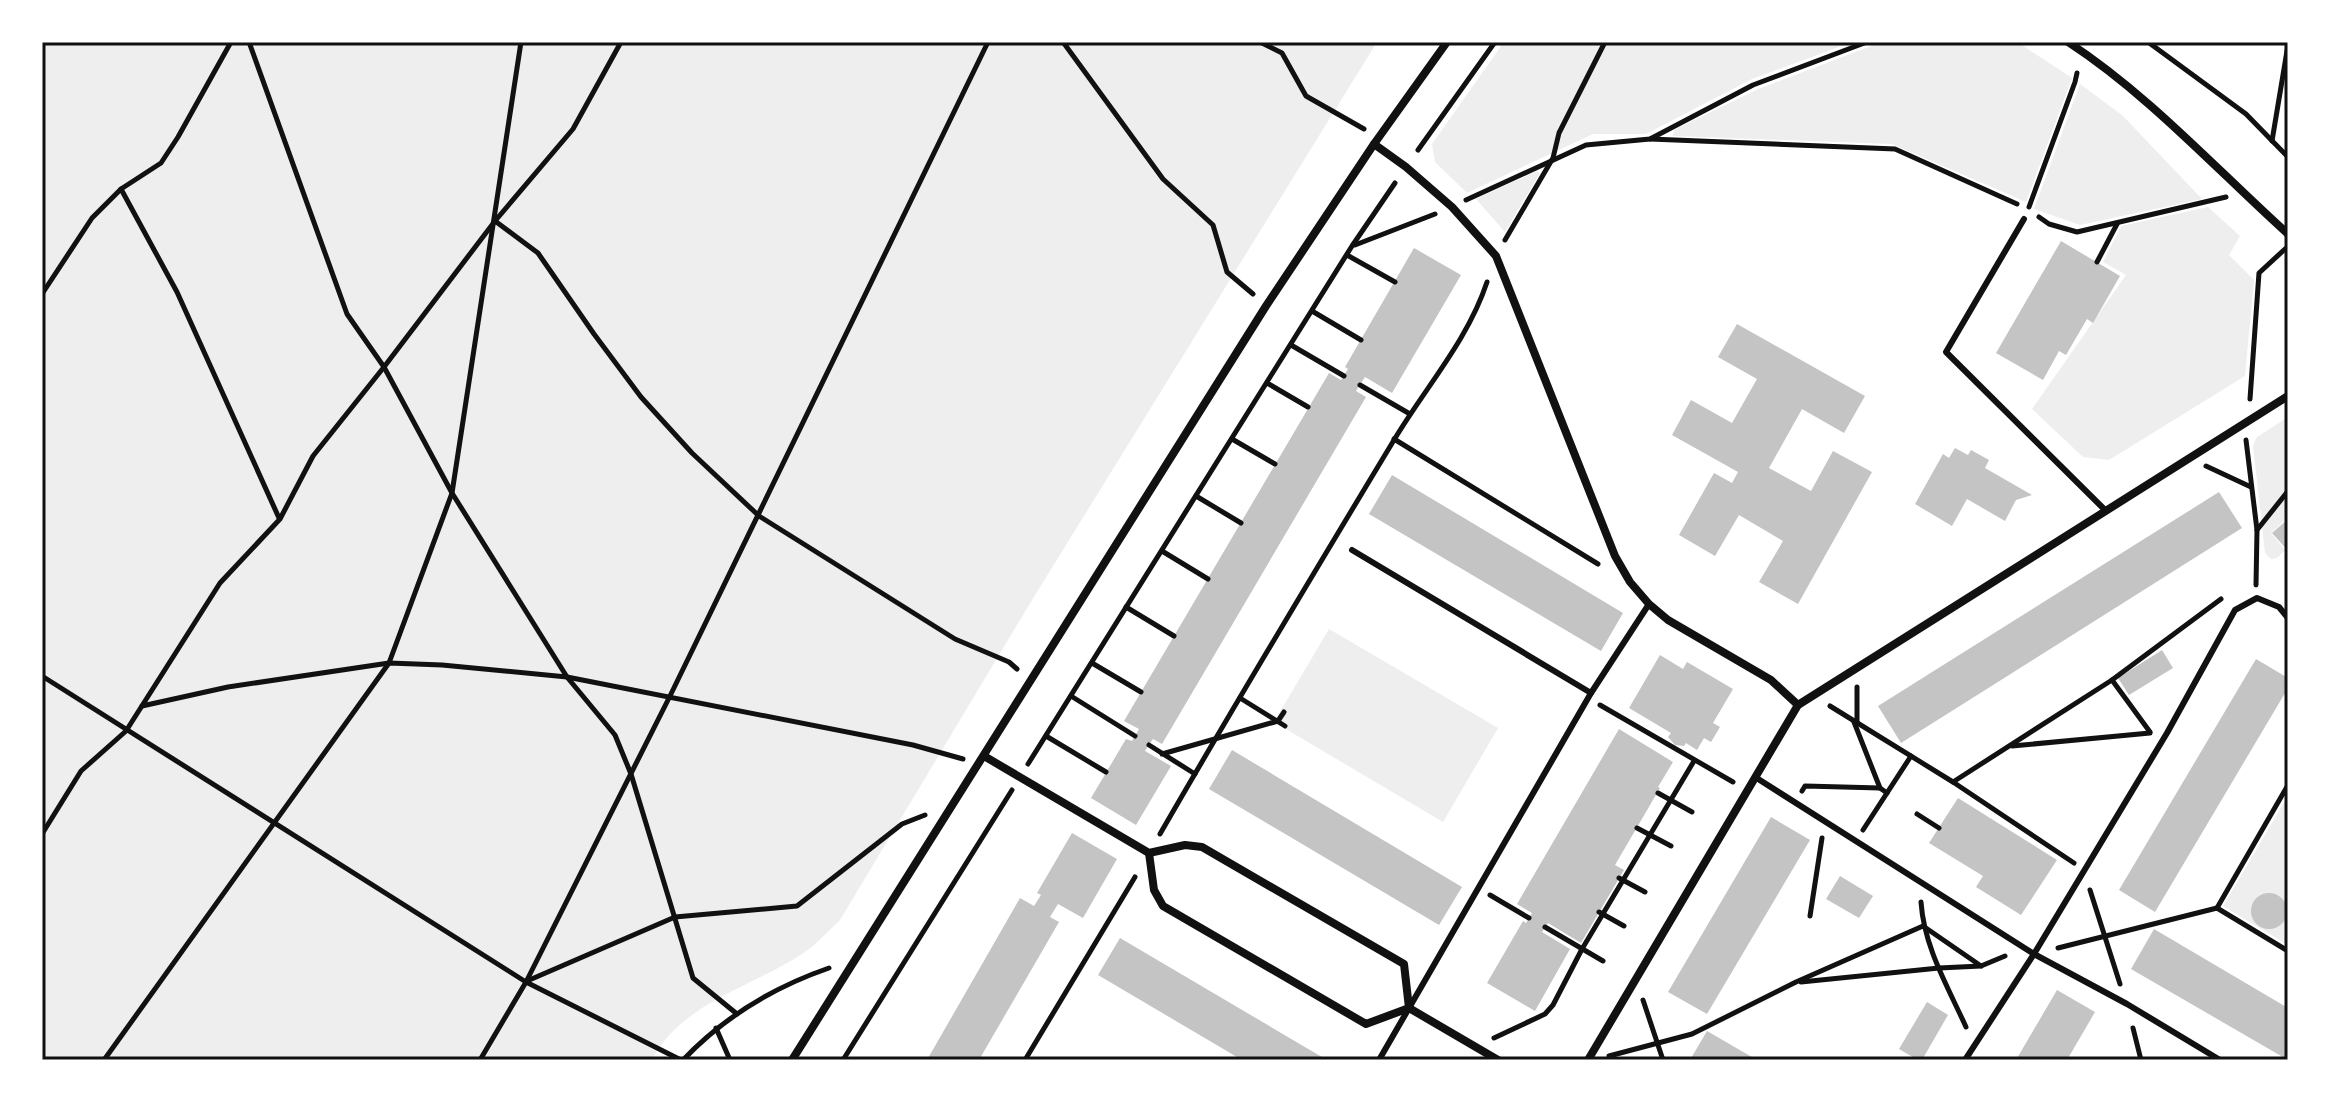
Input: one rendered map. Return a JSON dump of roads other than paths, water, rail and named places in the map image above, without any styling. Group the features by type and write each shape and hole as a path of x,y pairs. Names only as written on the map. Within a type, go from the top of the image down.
{"street":[{"path":"792,1060 1266,306 1376,141 1447,42"},
{"path":"2068,42 2152,107 2288,234"},
{"path":"1376,141 1452,207 1496,256 1615,556 1630,582 1668,620 1771,680 1798,705"},
{"path":"1588,1060 1798,705 2288,396"},
{"path":"982,760 1020,777 1149,853 1185,845 1202,847 1404,964 1409,1008"},
{"path":"1149,853 1154,890 1163,906 1366,1024 1409,1008"},
{"path":"1409,1008 1498,1060"}],"lane":[{"path":"2024,219 1946,352 2105,510"},
{"path":"1352,550 1590,696"},
{"path":"1965,1060 2034,954 2167,733 2235,610 2257,598 2279,607 2288,618"},
{"path":"1379,1060 1590,696 1649,604"},
{"path":"1755,777 2034,954 2127,1004 2220,1060"}]}
